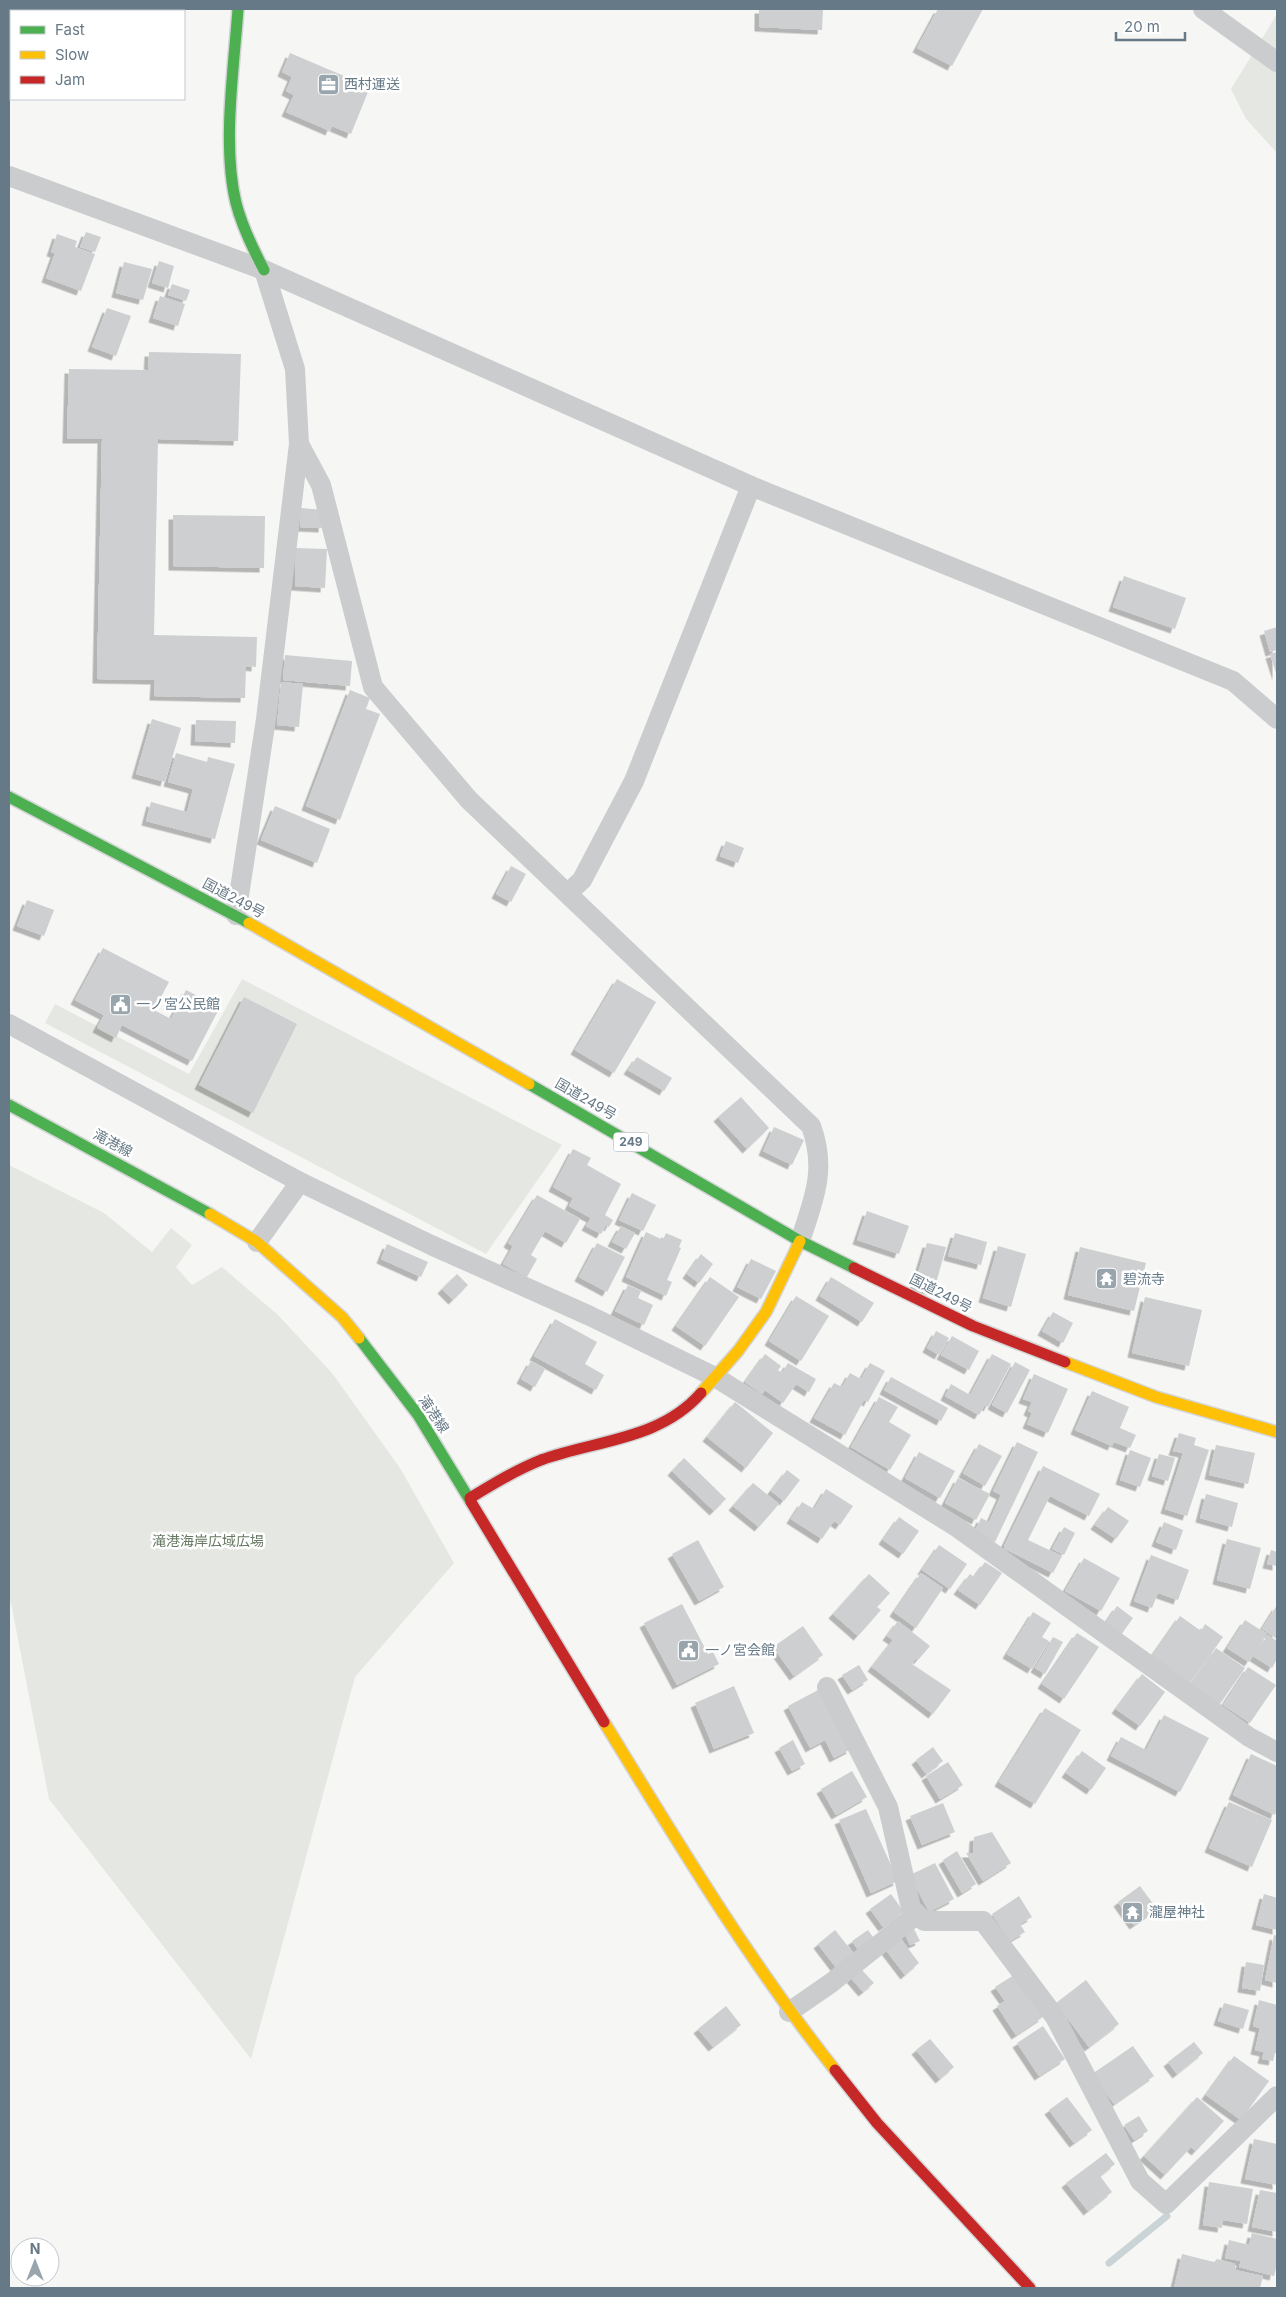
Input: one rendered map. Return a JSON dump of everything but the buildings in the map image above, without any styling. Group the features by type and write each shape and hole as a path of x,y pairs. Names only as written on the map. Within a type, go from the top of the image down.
{"main road":[{"path":"238,9 231,114 234,193 250,243 264,270"},
{"name":"国道249号","path":"9,797 236,915 800,1241 973,1326 1156,1397 1277,1432"},
{"name":"滝港線","path":"9,1105 189,1201 257,1242 342,1317 418,1415 692,1866 790,2012 877,2123 1030,2288"},
{"path":"470,1498 505,1476 542,1460 641,1432 671,1420 695,1400 738,1351 766,1312 800,1241"}],"street":[{"path":"1203,9 1277,62"},
{"path":"9,176 264,270 751,486 1232,681 1277,719"},
{"path":"236,915 266,719 299,444 295,368 264,270"},
{"path":"299,444 321,485 373,687 469,800 811,1126 817,1142 818,1186 800,1241"},
{"path":"568,893 582,880 634,781 751,486"},
{"path":"9,1024 300,1182 431,1245 590,1316 715,1377 954,1526 1249,1737 1277,1752"},
{"path":"257,1242 300,1182"},
{"path":"827,1687 888,1807 911,1908 924,1921 984,1921 1055,2017 1140,2180 1166,2204 1277,2096"},
{"path":"790,2012 831,1983 916,1915"}],"green space":[{"path":"1277,14 1277,153 1246,119 1231,89"},
{"path":"242,979 562,1145 486,1254 45,1023 55,1004 189,1074"},
{"name":"滝港海岸広域広場","path":"9,1165 104,1213 152,1252 171,1228 192,1245 176,1267 192,1285 222,1267 278,1315 332,1373 400,1468 454,1563 355,1677 251,2059 49,1799 9,1600"}],"waterway":[{"path":"1109,2263 1167,2216"}],"traffic: fast":[{"path":"238,9 229,132 232,181 241,221 264,270"},
{"path":"9,797 249,923"},
{"path":"529,1084 800,1241 854,1268"},
{"path":"9,1105 210,1214"},
{"path":"359,1338 418,1415 471,1502"}],"traffic: slow":[{"path":"249,923 529,1084"},
{"path":"210,1214 257,1242 342,1317 359,1338"},
{"path":"701,1393 738,1351 766,1312 800,1241"},
{"path":"1065,1362 1156,1397 1277,1432"},
{"path":"604,1722 743,1943 772,1986 835,2070"}],"traffic: jam":[{"path":"854,1268 973,1326 1065,1362"},
{"path":"470,1498 496,1482 541,1460 647,1430 685,1409 701,1393"},
{"path":"471,1502 604,1722"},
{"path":"835,2070 877,2123 1030,2288"}],"place":[{"name":"西村運送","path":"328,84"},
{"name":"一ノ宮公民館","path":"120,1004"},
{"name":"碧流寺","path":"1107,1279"},
{"name":"一ノ宮会館","path":"689,1650"},
{"name":"瀧屋神社","path":"1133,1912"}]}
